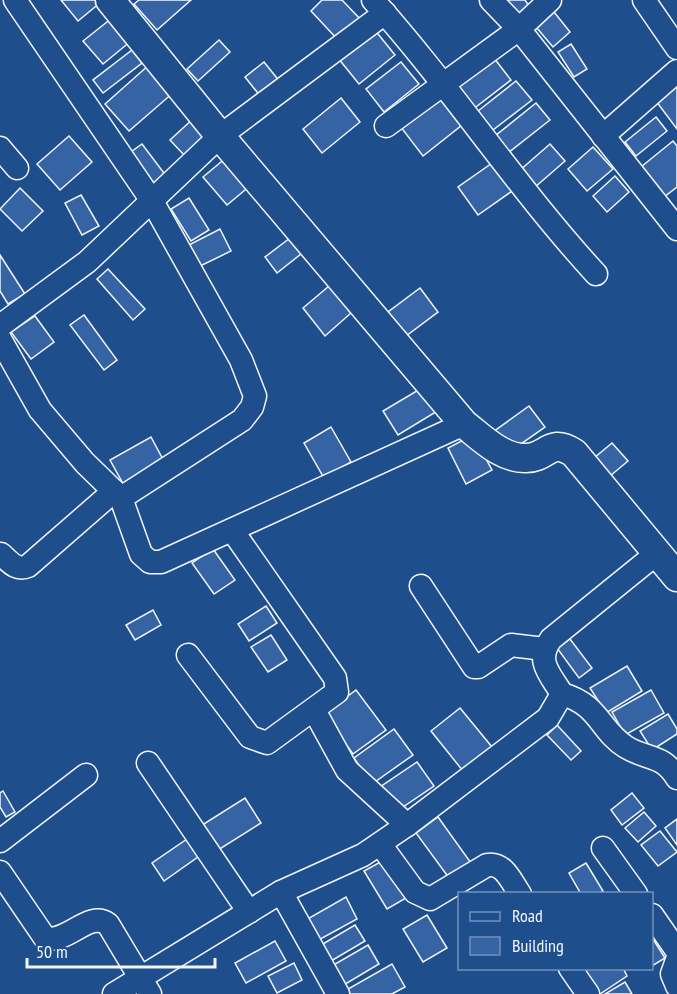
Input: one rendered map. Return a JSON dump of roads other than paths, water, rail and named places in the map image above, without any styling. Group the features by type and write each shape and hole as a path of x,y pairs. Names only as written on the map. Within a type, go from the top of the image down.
{"street":[{"path":"1,554 15,567 22,569 28,566 117,494 242,420 252,407 255,396 242,360 152,201 15,0"},
{"path":"110,0 220,136 464,423 495,448 513,456 527,458 555,445 565,447 574,453 677,577"},
{"path":"491,0 519,28 677,229"},
{"path":"386,126 519,28 550,0"},
{"path":"644,0 677,48"},
{"path":"0,326 87,262 220,136 379,7 540,210 596,274"},
{"path":"603,136 677,71"},
{"path":"0,148 18,168"},
{"path":"0,339 40,410 85,463 117,494 141,554 150,562 161,562 464,423"},
{"path":"188,655 250,737 258,742 267,743 334,696 338,684 335,678 232,530"},
{"path":"656,554 551,639 544,649 543,662 562,694 580,699 623,746 662,760 677,778"},
{"path":"421,586 458,646 474,667 478,668 511,645 544,649"},
{"path":"114,994 145,986 249,912 282,892 363,855 380,844 548,718 562,694"},
{"path":"314,710 347,770 407,825"},
{"path":"148,763 249,912"},
{"path":"0,841 86,775"},
{"path":"380,844 415,892 423,898 430,899 487,865 494,864 502,867 519,892"},
{"path":"603,848 635,892"},
{"path":"0,872 45,938 60,939 95,920 102,920 108,924 145,986"},
{"path":"282,892 338,994"},
{"path":"653,918 677,951"},
{"path":"677,960 672,974 677,986"},
{"path":"571,970 588,994"}]}
